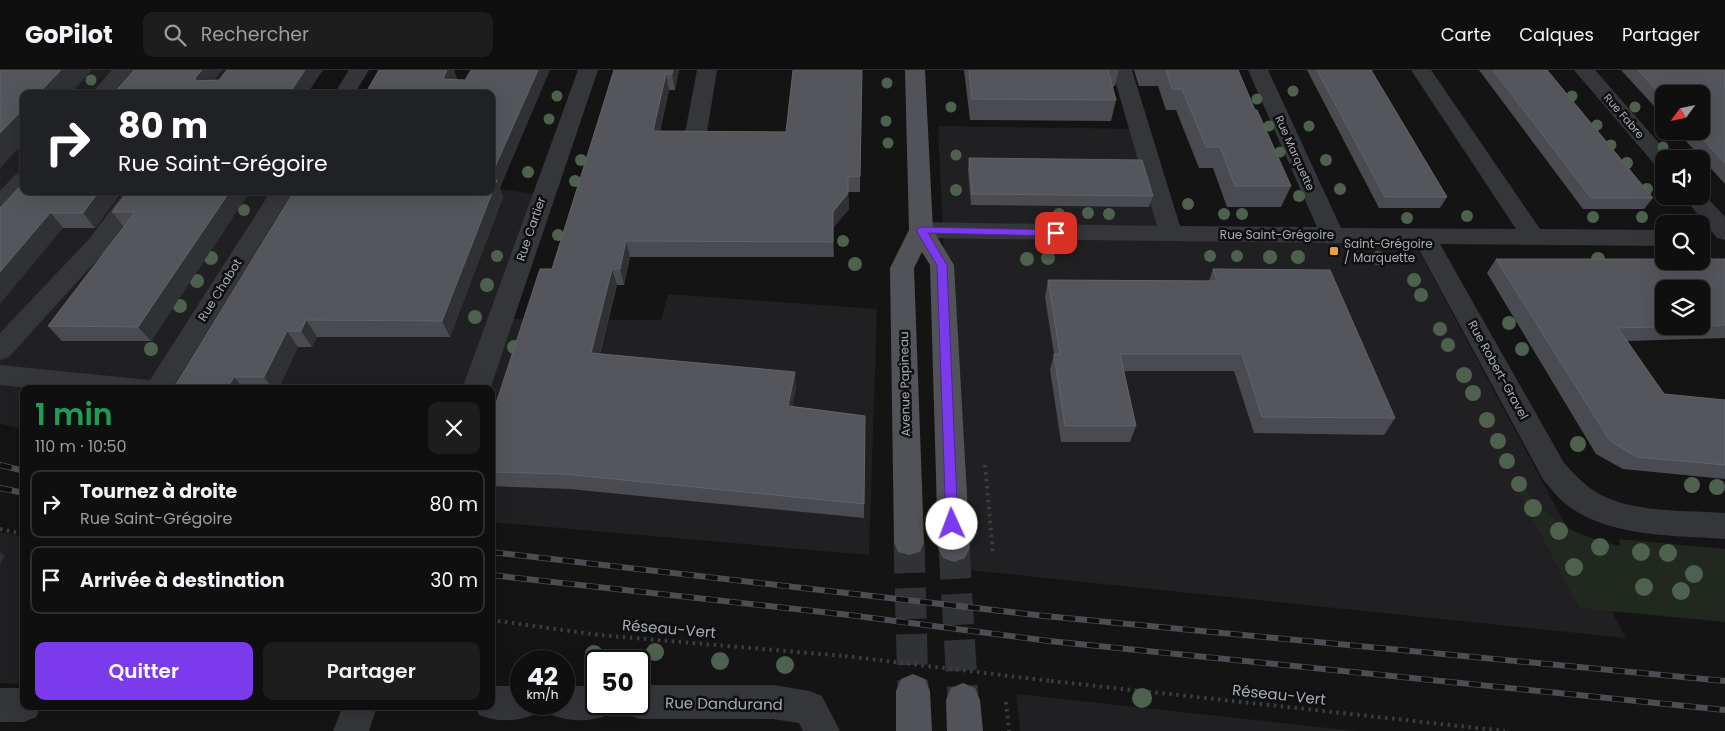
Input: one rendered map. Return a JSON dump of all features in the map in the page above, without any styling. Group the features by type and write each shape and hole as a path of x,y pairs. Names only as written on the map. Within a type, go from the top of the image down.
{"main road":[{"name":"Avenue Papineau","path":"914,70 921,230 942,265 954,548"},
{"name":"Avenue Papineau","path":"909,542 902,268 921,230"},
{"path":"912,691 914,731"}],"street":[{"path":"105,90 123,70"},
{"path":"346,90 359,70"},
{"name":"Rue Cartier","path":"477,385 588,70"},
{"path":"695,138 707,70"},
{"path":"1122,70 1171,234"},
{"name":"Rue Marquette","path":"1258,70 1333,236"},
{"path":"1421,70 1533,237"},
{"name":"Rue Fabre","path":"1584,70 1655,151"},
{"path":"0,204 20,183"},
{"path":"0,350 98,244 134,195"},
{"name":"Rue Chabot","path":"161,385 279,195"},
{"path":"1702,205 1725,232"},
{"name":"Rue Saint-Grégoire","path":"921,230 1333,236 1655,238"},
{"name":"Rue Robert-Gravel","path":"1424,236 1554,472 1564,485 1580,499 1600,510 1623,517 1725,526"},
{"path":"1710,238 1725,238"},
{"path":"0,375 104,385"},
{"name":"Rue Dandurand","path":"650,702 773,702 816,719"},
{"path":"495,703 510,703"},
{"path":"0,705 20,705"},
{"path":"351,731 359,710"}],"path":[{"path":"0,529 20,533"},
{"name":"Réseau-Vert","path":"495,621 599,634 845,656 1051,682 1505,731"},
{"path":"1006,702 1009,731"}],"shaded area":[{"path":"0,70 234,70 219,90 20,90 20,195 495,195 495,189 543,195 472,385 20,385 20,428 0,424"},
{"path":"938,126 1142,129 1174,230 1410,234 1626,638 959,569"},
{"path":"668,294 877,309 869,555 495,522 495,385 473,385 498,319 661,320"},
{"path":"1515,485 1523,485 1531,498 1552,518 1578,533 1606,543 1620,546 1619,539 1725,549 1725,622 1579,608"},
{"path":"0,532 20,536 20,684 0,683"},
{"path":"1016,694 1356,731 1020,731"}],"building":[{"path":"0,70 61,70 42,90 20,90 20,112 0,133"},
{"path":"134,70 202,70 195,78 196,81 219,80 227,70 305,70 292,90 116,90"},
{"path":"379,70 447,70 443,79 465,80 471,70 538,70 495,167 495,90 367,90"},
{"path":"614,70 673,70 672,74 666,74 653,131 786,132 793,70 862,70 860,176 848,177 848,193 833,212 833,242 626,241 620,269 612,269 591,353 795,372 788,406 865,416 864,504 563,474 495,472 495,407 540,269 552,269"},
{"path":"969,70 1108,70 1116,100 972,99"},
{"path":"1166,70 1238,70 1291,186 1235,186 1220,147 1206,147 1182,89 1172,89"},
{"path":"1317,70 1371,70 1447,197 1385,197"},
{"path":"1493,70 1547,70 1653,198 1591,198"},
{"path":"1638,70 1725,70 1725,163 1703,140 1710,140 1710,85 1655,85 1655,88"},
{"path":"969,158 1142,160 1153,196 972,194"},
{"path":"20,186 20,195 96,195 83,213 50,213 0,272 0,208"},
{"path":"125,195 227,195 138,327 48,326 135,212 112,212"},
{"path":"292,195 491,195 442,321 306,320 301,331 287,331 264,377 234,377 229,385 175,385"},
{"path":"1496,259 1655,259 1655,270 1710,270 1710,259 1725,259 1725,325 1710,326 1710,280 1655,280 1655,327 1618,328 1664,394 1725,400 1725,465 1637,457 1610,441"},
{"path":"1213,269 1330,270 1395,418 1262,417 1242,354 1120,354 1136,426 1065,426 1054,354 1060,354 1048,280 1217,281"}],"tunnel":[{"path":"909,542 913,691"},
{"path":"954,548 963,700"}],"railway":[{"path":"0,465 20,470"},
{"path":"0,488 20,492"},
{"path":"495,552 1045,616 1725,681"},
{"path":"495,575 849,615 1049,641 1725,710"}],"place":[{"name":"Saint-Grégoire / Marquette","path":"1334,251"}],"route":[{"path":"952,524 942,265 921,230 1056,233"}]}
